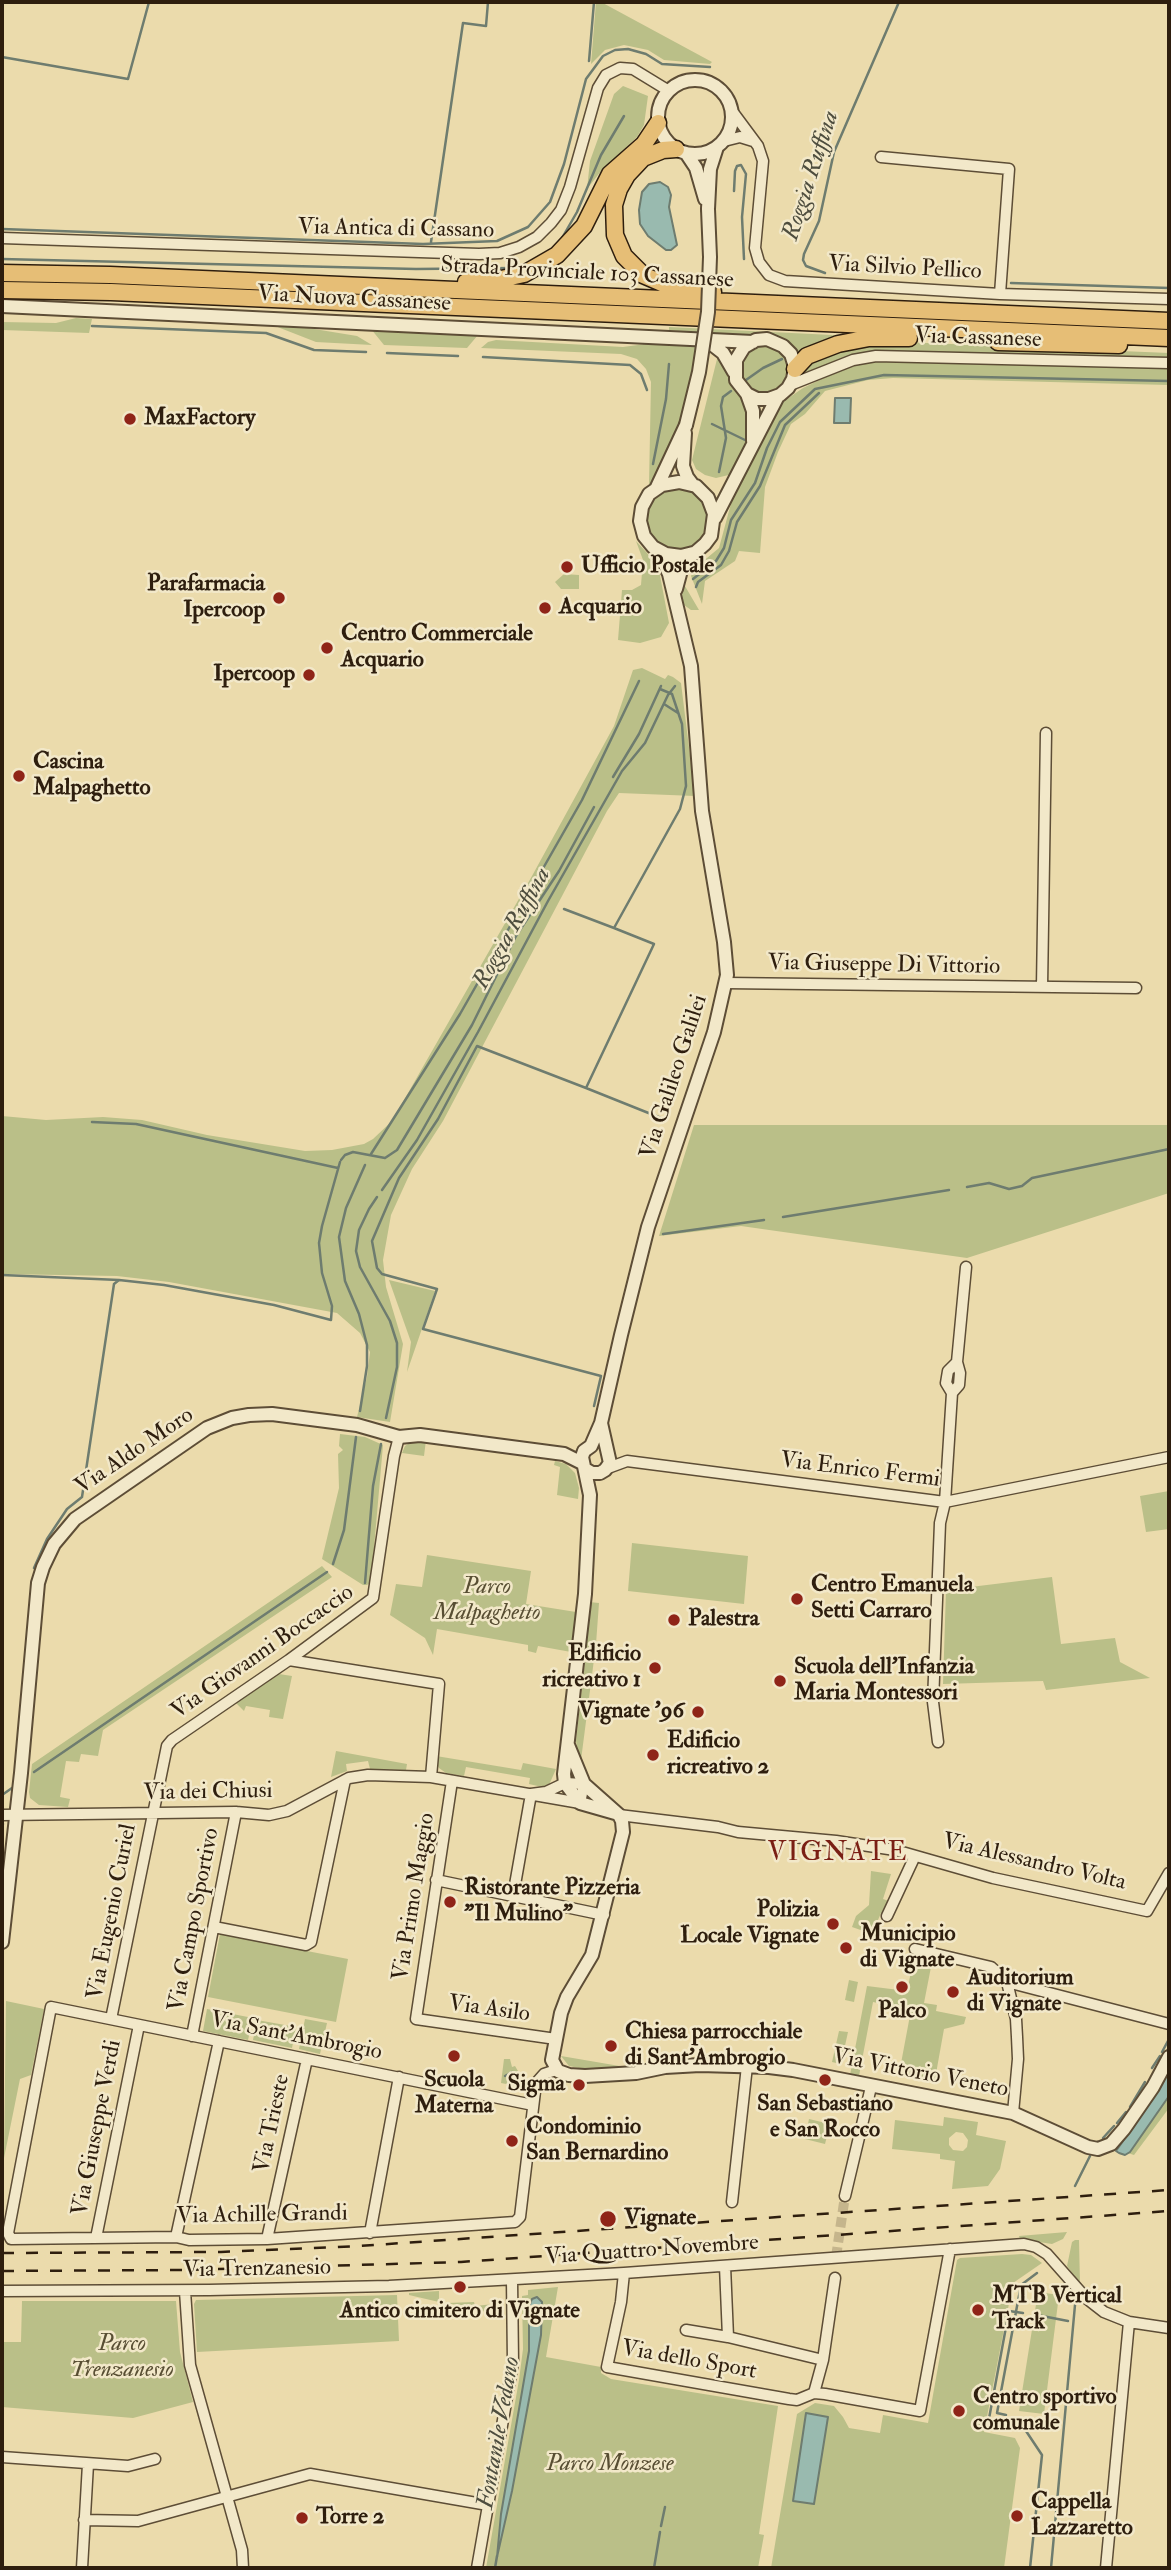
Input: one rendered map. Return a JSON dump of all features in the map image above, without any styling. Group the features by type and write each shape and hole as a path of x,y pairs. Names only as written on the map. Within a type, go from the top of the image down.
{"highway":[{"path":"110,275 296,273 470,283 524,274 552,259 574,239 587,221 608,177 624,159 644,144 658,123"},
{"path":"681,151 663,150 640,160 627,175 616,198 613,226 618,246 627,260 643,275 667,286 689,290 871,303 960,313"},
{"name":"Strada Provinciale 103 Cassanese","path":"2,273 110,275 1169,321"},
{"name":"Strada Provinciale 103 Cassanese","path":"2,290 111,292 1169,340"},
{"path":"792,377 802,359 821,350 869,338 1093,346 1169,340"}],"street":[{"name":"Via Antica di Cassano","path":"2,238 483,254 503,252 537,237 561,210 598,89 607,75 620,68 633,69 669,91"},
{"path":"708,209 696,166 663,136 658,123 660,105 669,91 688,81 707,82 724,94 732,111 755,142"},
{"path":"715,519 711,502 687,477 683,466 686,425 701,359 709,305 708,209 711,166 732,124 732,111"},
{"path":"681,151 702,154 740,137 755,142"},
{"name":"Via Silvio Pellico","path":"755,142 764,164 755,252 760,265 772,276 785,281 1000,294 1009,169 881,158"},
{"name":"Via Cassanese","path":"1000,294 1169,299"},
{"name":"Via Nuova Cassanese","path":"2,306 752,342"},
{"path":"703,338 720,350 738,384 747,394 754,414 753,441"},
{"path":"675,600 680,570 708,540 715,519 753,441 792,377 791,354 782,345 767,339 752,342 739,353 734,372"},
{"name":"Via Cassanese","path":"792,377 876,356 1169,363"},
{"path":"747,394 761,400 778,396"},
{"path":"686,425 657,487 644,502 640,521 645,538 658,550 676,556 693,553"},
{"path":"657,487 674,482 697,488 721,487 736,478"},
{"name":"Via Galileo Galilei","path":"607,1450 601,1423 644,1242 714,1032 726,983 726,951 702,811 691,666 668,571 658,550"},
{"path":"1042,987 1046,733"},
{"name":"Via Giuseppe Di Vittorio","path":"726,983 1136,988"},
{"path":"938,1742 933,1702 940,1523 945,1502 952,1393 946,1383 948,1371 957,1362 966,1267"},
{"name":"Via Aldo Moro","path":"2,1942 17,1814 38,1583 54,1544 67,1526 200,1433 235,1417 272,1414 350,1424 399,1437 420,1434 564,1454 584,1466"},
{"path":"580,1803 565,1783 564,1768 581,1648 590,1495 582,1457 601,1423"},
{"name":"Via Giovanni Boccaccio","path":"153,1813 169,1743 373,1598 399,1437"},
{"path":"589,1447 598,1445 627,1461"},
{"name":"Via Aldo Moro","path":"564,1454 589,1447"},
{"path":"590,1495 611,1460 607,1450"},
{"name":"Via Enrico Fermi","path":"627,1461 945,1502 1169,1457"},
{"path":"584,1466 592,1473 627,1461"},
{"path":"289,1660 439,1684 431,1777"},
{"path":"533,2105 538,2080 547,2072 556,2070 552,2060 566,1999 591,1959 623,1832 622,1821 618,1815 584,1784 568,1745"},
{"name":"Via dei Chiusi","path":"2,1815 236,1812 264,1815 281,1813 345,1780 368,1775 431,1777 580,1803"},
{"path":"214,1927 304,1944 311,1942 345,1780"},
{"name":"Via Primo Maggio","path":"416,2019 452,1781"},
{"path":"565,1783 584,1784"},
{"name":"Via dei Chiusi","path":"531,1794 547,1792 565,1783"},
{"path":"580,1803 584,1784"},
{"path":"513,1896 531,1794"},
{"name":"Via Alessandro Volta","path":"580,1803 618,1815 895,1850 993,1878 1147,1911 1169,1873"},
{"name":"Via Campo Sportivo","path":"191,2036 236,1812"},
{"name":"Via Eugenio Curiel","path":"111,2019 153,1813"},
{"path":"887,1916 915,1856"},
{"path":"436,1880 604,1915"},
{"path":"915,1949 990,1967 1007,1982 1169,2024"},
{"path":"1007,1982 1017,2027 1018,2059 1013,2113"},
{"name":"Via Sant'Ambrogio","path":"11,2239 8,2233 51,2007 533,2105"},
{"name":"Via Asilo","path":"416,2019 556,2039"},
{"name":"Via Giuseppe Verdi","path":"96,2238 139,2025"},
{"path":"176,2237 219,2041"},
{"name":"Via Vittorio Veneto","path":"556,2070 569,2075 585,2076 636,2073 665,2067 747,2066 793,2070 1013,2113 1088,2147 1104,2148 1124,2129 1153,2087 1169,2057"},
{"name":"Via Trieste","path":"267,2239 307,2059"},
{"path":"732,2203 747,2066"},
{"path":"370,2233 399,2077"},
{"path":"845,2196 871,2087"},
{"name":"Via Achille Grandi","path":"11,2239 267,2239 513,2222 520,2217 533,2105"},
{"name":"Via Quattro Novembre","path":"512,2280 1021,2244 1036,2247 1047,2254 1093,2304 1112,2316 1129,2322 1169,2328"},
{"path":"835,2278 823,2360 814,2393 920,2411 950,2249"},
{"path":"725,2266 727,2337"},
{"name":"Via dello Sport","path":"624,2273 621,2302 607,2367 789,2399 797,2400 814,2393"},
{"path":"477,2568 513,2363 512,2280"},
{"name":"Via Trenzanesio","path":"2,2291 185,2291 512,2280"},
{"path":"185,2291 190,2365 228,2495 242,2550 243,2568"},
{"path":"1106,2568 1129,2322"},
{"path":"686,2330 823,2360"},
{"path":"2,2458 133,2466 155,2459"},
{"path":"82,2568 88,2464"},
{"path":"85,2520 138,2521 312,2474 488,2505"}],"green space":[{"path":"596,2 601,2 712,62 664,60 648,50 624,45 605,50 591,64"},
{"path":"623,86 648,96 644,125 637,137 601,171 587,189 590,161 614,94"},
{"path":"76,318 92,319 89,333 2,330 2,322 56,323"},
{"path":"275,326 302,327 357,336 372,345 316,342"},
{"path":"669,327 853,336 799,356 785,340 776,335 743,338 669,330"},
{"path":"371,329 478,335 467,348 384,345"},
{"path":"496,340 623,347 660,342 698,344 682,423 656,478 649,485 651,382 646,369 637,359 621,354 481,348"},
{"path":"903,342 1169,353 1169,360 879,350 844,358 801,376 803,369 814,359 857,346"},
{"path":"764,346 780,353 787,369 780,385 764,392 748,385 741,369 748,353"},
{"path":"718,355 747,407 748,441 733,474 716,478 696,469 692,460"},
{"path":"880,359 1169,367 1169,385 893,378 868,380 825,391 805,414 791,424 778,452 765,487 760,553 739,551 735,561 705,581 702,604 691,576 695,568 719,548 733,496 777,406 803,388 832,374 860,363"},
{"path":"678,488 690,490 700,497 707,507 707,531 700,541 690,548 678,550 666,548 656,541 649,531 647,519 649,507 656,497 666,490"},
{"path":"636,541 658,565 669,623 661,637 640,643 618,640 622,590 632,590 641,585 643,560"},
{"path":"564,574 579,575 579,589 561,589 555,582"},
{"path":"682,581 699,610 691,610 684,605 681,599"},
{"path":"642,668 665,679 668,675 681,683 695,796 619,793 443,1121 412,1169 391,1215 383,1260 386,1287 403,1344 390,1422 357,1417 370,1352 360,1333 337,1313 169,1282 117,1276 2,1274 2,1116 46,1120 103,1117 142,1120 207,1135 305,1151 332,1150 364,1144 373,1139 392,1121 532,876 614,726 633,670"},
{"path":"694,1125 1169,1125 1169,1193 967,1258 741,1226 659,1236"},
{"path":"389,1280 435,1291 407,1372 411,1342"},
{"path":"340,1434 365,1437 383,1445 371,1582 367,1585 322,1559 339,1488 338,1454 343,1450 339,1446"},
{"path":"414,1440 426,1440 424,1456 402,1453 405,1446"},
{"path":"555,1461 566,1464 575,1473 579,1488 578,1499 557,1495 560,1467 554,1465"},
{"path":"1169,1491 1169,1529 1146,1532 1140,1496"},
{"path":"632,1543 748,1556 744,1604 628,1591"},
{"name":"Parco Malpaghetto","path":"427,1555 531,1571 526,1604 576,1612 571,1652 538,1646 536,1653 528,1651 528,1645 437,1629 433,1655 425,1638 390,1615 396,1584 422,1587"},
{"path":"322,1566 332,1577 103,1730 98,1756 81,1754 79,1762 66,1761 60,1797 70,1799 68,1807 39,1805 30,1798 32,1764"},
{"path":"1052,1577 1061,1644 1115,1638 1120,1662 1150,1678 1046,1690 1043,1681 943,1684 946,1590"},
{"path":"589,1602 599,1603 596,1644 579,1760 576,1741"},
{"path":"279,1674 292,1676 283,1719 269,1717 270,1710 246,1706 244,1711 236,1703"},
{"path":"336,1751 407,1764 406,1770 370,1769 368,1761 346,1764 347,1771 331,1777"},
{"path":"436,1756 521,1770 523,1763 556,1769 549,1785 542,1787 529,1784 530,1778 466,1767 464,1776 446,1773 439,1768"},
{"path":"871,1871 891,1874 883,1899 892,1902 886,1913 881,1913 872,1934 852,1927 856,1916 869,1905"},
{"path":"220,1934 348,1959 336,2022 208,1997"},
{"path":"915,1953 925,1955 923,1965 931,1967 924,2003 937,2005 936,2011 966,2017 964,2024 944,2029 937,2081 899,2074 911,2010 873,2002 859,2076 850,2075 867,1986 907,1991"},
{"path":"849,1980 858,1982 854,2002 845,2000"},
{"path":"6,2001 44,2009 31,2075 20,2079 4,2158"},
{"path":"207,2009 253,2018 248,2040 203,2031"},
{"path":"305,2019 327,2023 320,2054 299,2049"},
{"path":"257,2020 296,2027 292,2048 253,2040"},
{"path":"839,2031 848,2032 841,2064 832,2062"},
{"path":"561,2056 637,2069 579,2068 569,2066"},
{"path":"504,2059 510,2059 512,2067 515,2066 518,2071 516,2076 528,2083 527,2088 501,2083"},
{"path":"1169,2067 1169,2108 1134,2155 1115,2149 1146,2107"},
{"path":"944,2117 978,2122 976,2135 1006,2141 1000,2169 988,2186 952,2189 955,2161 940,2159 940,2154 892,2149 895,2120 943,2126","holes":["956,2132 963,2133 968,2140 967,2147 963,2151 953,2150 949,2145 949,2138"]},
{"path":"809,2119 830,2124 825,2144 805,2139"},
{"path":"1067,2232 1063,2239 1052,2244 1020,2239 1019,2236"},
{"path":"1079,2240 1080,2284 1067,2266 1072,2242"},
{"name":"Centro sportivo comunale","path":"1031,2255 1042,2263 1013,2283 984,2432 1015,2438 1020,2448 1004,2568 771,2568 797,2414 815,2403 834,2406 849,2428 880,2433 883,2415 928,2423 957,2260"},
{"name":"Parco Monzese","path":"558,2287 546,2357 601,2367 601,2373 611,2379 778,2406 759,2534 764,2535 758,2568 486,2568 519,2380 523,2349 522,2296 528,2295 528,2290"},
{"path":"439,2291 439,2302 409,2295 409,2293"},
{"path":"1038,2292 1059,2295 1044,2414 1019,2411"},
{"path":"397,2295 399,2341 197,2352 196,2300"},
{"name":"Parco Trenzanesio","path":"22,2301 176,2301 180,2352 193,2402 133,2418 2,2407 2,2342 21,2342"},
{"path":"474,2302 475,2306 503,2303 504,2316 447,2303"}],"water":[{"path":"660,182 668,187 671,195 669,207 677,245 671,250 666,250 648,236 640,224 642,192 649,184"},
{"path":"835,398 851,398 850,423 834,423"},
{"path":"1169,2071 1169,2096 1130,2152 1125,2155 1119,2153 1116,2151"},
{"name":"Fontanile Vedano","path":"537,2297 542,2302 541,2335 497,2557 501,2514 529,2351 529,2307 532,2299"},
{"path":"806,2413 828,2417 814,2504 793,2501"}],"waterway":[{"path":"2,57 128,79 149,2"},
{"path":"431,242 463,23 486,26 488,2"},
{"path":"589,61 594,2"},
{"name":"Roggia Ruffina","path":"825,273 806,266 804,254 819,221 834,152 899,2"},
{"path":"2,229 423,244 497,241 528,227 550,202 564,164 586,79 603,56 615,50 628,49 646,54 662,64 710,67"},
{"path":"562,238 577,212 601,155 624,116"},
{"path":"734,191 735,171 737,166 741,165 746,174 742,217 744,259"},
{"path":"2,259 416,269 514,268"},
{"path":"1011,283 1169,288"},
{"path":"92,326 266,333 314,350 366,352"},
{"path":"387,353 458,356"},
{"path":"483,357 630,365 641,374 647,390"},
{"path":"746,380 782,359"},
{"path":"653,464 666,399 669,364"},
{"path":"693,579 716,561 724,548 731,520 755,483 767,448 780,422 815,389 884,375 1169,381"},
{"path":"719,472 726,438 721,406 723,397 731,391"},
{"name":"Roggia Ruffina","path":"696,587 698,582 721,565 729,551 737,522 760,486 785,425 819,393"},
{"path":"712,424 745,440"},
{"path":"371,1154 460,1014 582,800 639,681"},
{"path":"613,777 639,734 661,686"},
{"name":"Roggia Ruffina","path":"382,1190 417,1140 548,901 622,771 645,743 675,686"},
{"path":"594,1406 601,1376 423,1329 437,1289 382,1274 377,1268 372,1241 399,1178 438,1119 477,1046 586,1088 654,944 614,928 680,809 686,786 682,724 672,694 660,689"},
{"path":"664,704 678,713"},
{"path":"341,1160 353,1152 385,1158 397,1150 472,1025 516,936 559,871 594,807"},
{"path":"564,909 614,928"},
{"path":"586,1088 661,1118"},
{"path":"92,1122 136,1124 338,1168"},
{"path":"967,1187 989,1183 1009,1189 1022,1186 1032,1178 1169,1149"},
{"path":"34,1568 47,1539 67,1509 82,1497 114,1284 119,1280 164,1285 274,1305 331,1320 332,1306 322,1273 319,1243 340,1162"},
{"path":"360,1411 367,1366 367,1345 359,1314 345,1281 339,1237 346,1208 365,1165"},
{"path":"783,1217 949,1190"},
{"name":"Roggia Ruffina","path":"377,1197 359,1230 356,1251 360,1267 390,1321 397,1343 397,1367 386,1418"},
{"path":"663,1234 764,1220"},
{"path":"2,1275 119,1280"},
{"path":"333,1564 344,1530 356,1437"},
{"name":"Roggia Ruffina","path":"365,1583 373,1486 381,1444"},
{"path":"34,1772 327,1572"},
{"path":"2,1795 12,1788"},
{"path":"1162,2052 1169,2039"},
{"path":"1152,2068 1160,2056"},
{"path":"505,2076 512,2072"},
{"path":"1130,2107 1145,2082"},
{"path":"1117,2123 1126,2112"},
{"path":"1103,2138 1114,2126"},
{"path":"1075,2186 1090,2156"},
{"path":"1006,2415 997,2413 1021,2285 1037,2273"},
{"path":"1051,2568 1075,2305"},
{"path":"988,2424 1009,2311 1023,2313"},
{"path":"1037,2315 1068,2321"},
{"path":"1018,2419 1042,2455 1030,2568"},
{"path":"661,2526 665,2507"},
{"path":"654,2568 660,2532"},
{"name":"Fontanile Vedano","path":"495,2568 497,2556"}],"tunnel":[{"path":"836,2257 845,2196"}],"railway":[{"path":"2,2253 221,2252 359,2246 1169,2190"},
{"path":"2,2271 183,2270 461,2262 1169,2211"}],"place":[{"name":"MaxFactory","path":"130,419"},
{"name":"Ufficio Postale","path":"567,567"},
{"name":"Parafarmacia Ipercoop","path":"279,598"},
{"name":"Acquario","path":"545,608"},
{"name":"Centro Commerciale Acquario","path":"327,648"},
{"name":"Ipercoop","path":"309,675"},
{"name":"Cascina Malpaghetto","path":"19,776"},
{"name":"Centro Emanuela Setti Carraro","path":"797,1599"},
{"name":"Palestra","path":"674,1620"},
{"name":"Edificio ricreativo 1","path":"655,1668"},
{"name":"Scuola dell'Infanzia Maria Montessori","path":"780,1681"},
{"name":"Vignate ’96","path":"698,1712"},
{"name":"Edificio ricreativo 2","path":"653,1755"},
{"name":"Ristorante Pizzeria \"Il Mulino\"","path":"450,1902"},
{"name":"Polizia Locale Vignate","path":"833,1924"},
{"name":"Municipio di Vignate","path":"846,1948"},
{"name":"Palco","path":"902,1987"},
{"name":"Auditorium di Vignate","path":"953,1992"},
{"name":"Chiesa parrocchiale di Sant'Ambrogio","path":"611,2046"},
{"name":"Scuola Materna","path":"454,2056"},
{"name":"San Sebastiano e San Rocco","path":"825,2080"},
{"name":"Sigma","path":"579,2085"},
{"name":"Condominio San Bernardino","path":"512,2141"},
{"name":"Vignate","path":"608,2219"},
{"name":"Antico cimitero di Vignate","path":"460,2287"},
{"name":"MTB Vertical Track","path":"978,2310"},
{"name":"Centro sportivo comunale","path":"959,2411"},
{"name":"Cappella Lazzaretto","path":"1017,2516"},
{"name":"Torre 2","path":"302,2518"}],"district":[{"name":"VIGNATE","path":"838,1854"}]}
